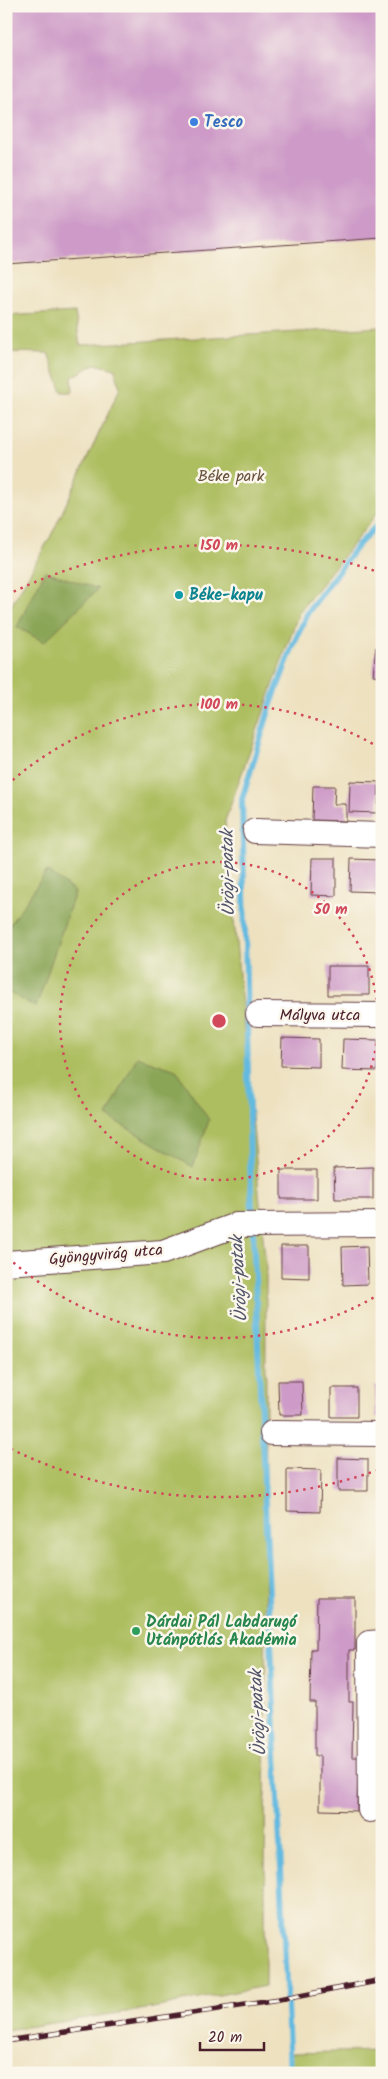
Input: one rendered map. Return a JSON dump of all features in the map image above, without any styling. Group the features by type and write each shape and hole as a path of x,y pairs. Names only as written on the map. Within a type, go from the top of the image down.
{"street":[{"path":"255,831 382,835"},
{"name":"Mályva utca","path":"258,1014 382,1015"},
{"name":"Gyöngyvirág utca","path":"6,1263 163,1252 236,1225 382,1224"},
{"path":"272,1433 382,1434"},
{"path":"370,1810 376,1718 369,1643 382,1642"}],"green space":[{"name":"Béke park","path":"75,312 80,345 382,327 382,507 299,612 225,821 266,1269 265,1986 153,2008 6,2030 6,615 53,532 120,388 115,369 95,364 72,377 73,392 62,392 48,353 6,352 6,316"},
{"path":"45,571 98,589 44,642 17,627"},
{"path":"47,871 75,892 36,1007 6,991 6,930"},
{"path":"137,1057 176,1070 209,1120 193,1167 107,1116"},
{"path":"382,2051 382,2073 291,2073 290,2053"}],"building":[{"name":"Tesco","path":"6,6 382,6 382,238 6,264"},
{"path":"376,647 382,647 382,676 373,675"},
{"path":"350,781 379,782 378,813 349,812"},
{"path":"313,786 335,786 334,804 346,804 346,821 312,820"},
{"path":"312,858 336,858 336,896 311,895"},
{"path":"351,859 380,860 379,892 350,891"},
{"path":"328,966 369,966 369,995 328,995"},
{"path":"282,1038 319,1039 319,1067 281,1066"},
{"path":"343,1039 378,1040 377,1071 342,1070"},
{"path":"373,1167 373,1199 335,1199 334,1168"},
{"path":"281,1170 317,1170 317,1199 281,1199"},
{"path":"281,1246 309,1246 309,1278 281,1277"},
{"path":"367,1246 368,1284 343,1285 342,1247"},
{"path":"278,1381 302,1381 303,1415 279,1415"},
{"path":"375,1386 382,1386 382,1417 376,1417"},
{"path":"331,1388 357,1388 357,1417 331,1417"},
{"path":"338,1458 368,1459 368,1491 338,1491"},
{"path":"287,1469 321,1470 320,1512 287,1511"},
{"path":"317,1598 355,1598 355,1650 349,1650 349,1702 353,1702 352,1757 358,1757 357,1811 320,1810 320,1756 315,1756 315,1702 310,1702 311,1649 316,1649"}],"waterway":[{"name":"Ürögi-patak","path":"290,2073 250,1163 242,799 270,707 308,612 357,546 382,520"}],"railway":[{"path":"6,2041 279,2000 382,1980"}],"place":[{"name":"Tesco","path":"194,122"},
{"name":"Béke-kapu","path":"179,595"},
{"name":"Dárdai Pál Labdarugó Utánpótlás Akadémia","path":"136,1631"}]}
